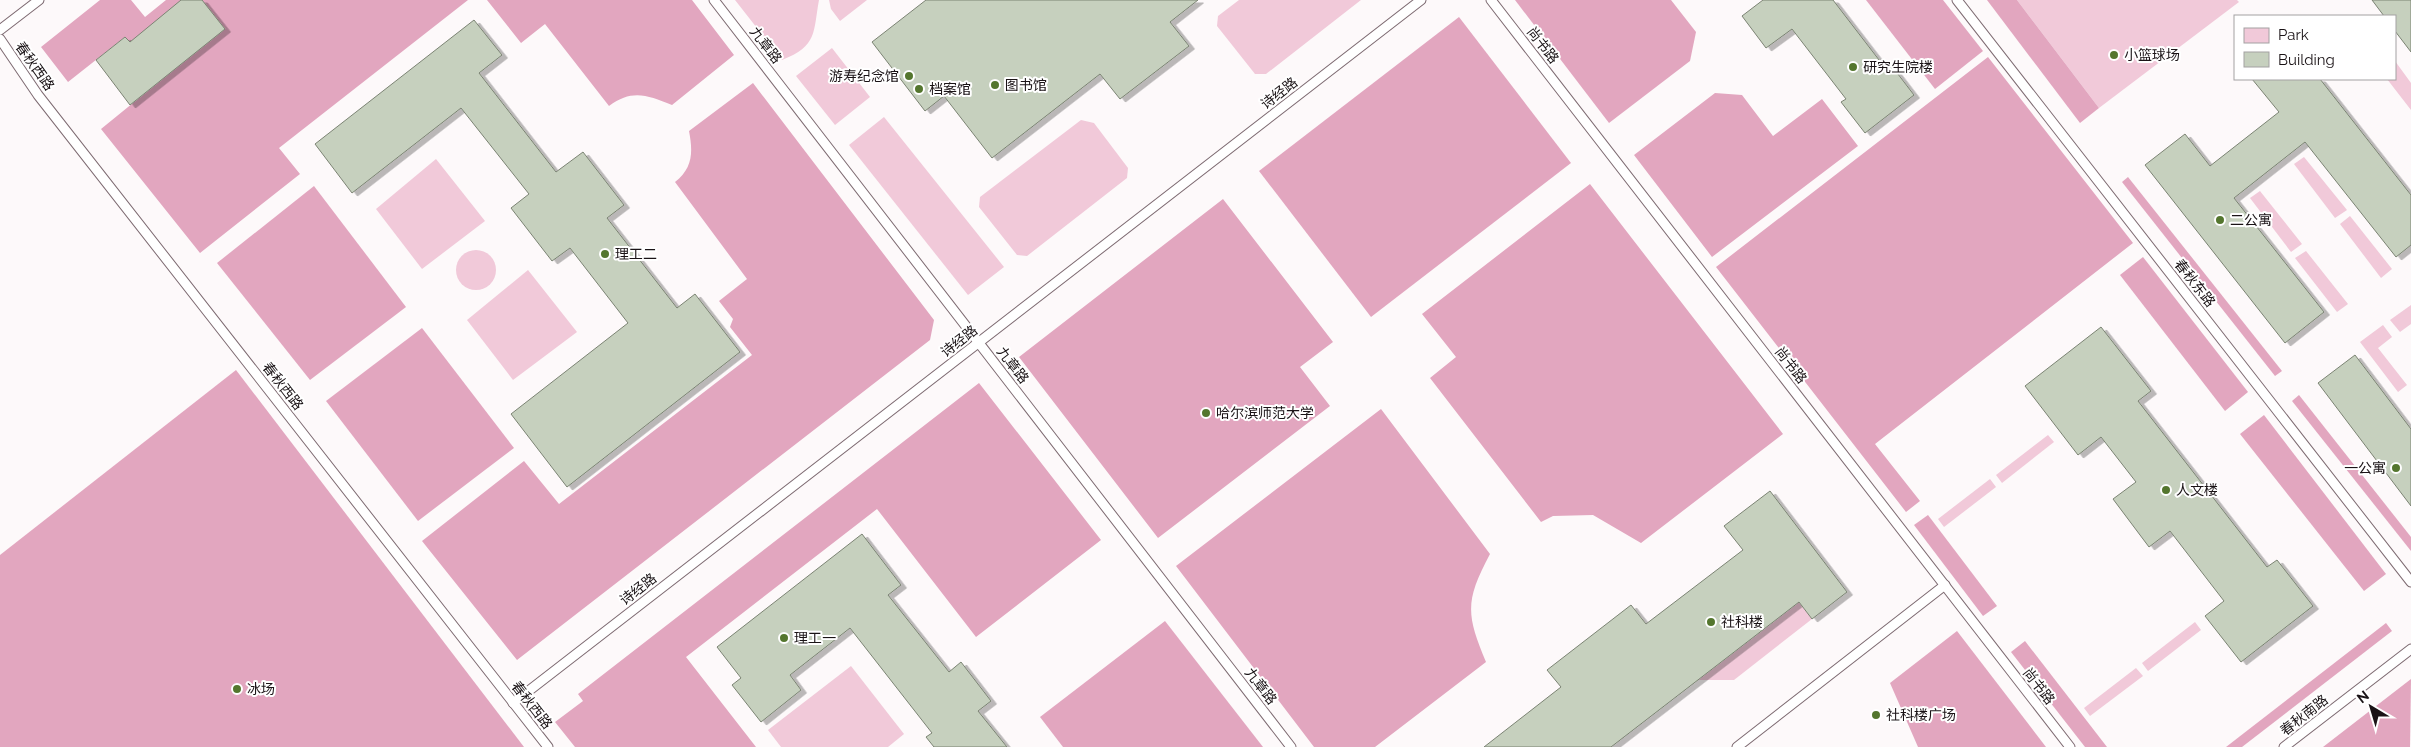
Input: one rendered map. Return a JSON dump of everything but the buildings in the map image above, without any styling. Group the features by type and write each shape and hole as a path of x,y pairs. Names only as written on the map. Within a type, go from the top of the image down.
{"lane":[{"path":"0,30 39,0"},
{"name":"九章路","path":"714,0 1291,747"},
{"name":"诗经路","path":"513,703 1421,0"},
{"name":"尚书路","path":"1491,0 2070,747"},
{"name":"春秋东路","path":"1957,0 2411,582"},
{"name":"春秋西路","path":"0,39 38,95 548,747"},
{"path":"1737,747 1945,585"},
{"name":"春秋南路","path":"2284,747 2411,649"}],"green space":[{"path":"735,0 819,0 812,37 802,49 782,60"},
{"path":"829,0 867,0 840,21 831,9"},
{"path":"1239,0 1361,0 1266,74 1255,74 1217,26 1218,16"},
{"name":"小篮球场","path":"2017,0 2237,0 2239,2 2099,108"},
{"path":"832,48 870,97 835,125 796,76"},
{"path":"2396,62 2411,83 2411,110 2388,80 2396,80"},
{"path":"884,117 1004,267 968,295 849,145"},
{"path":"1081,120 1094,123 1128,168 1127,178 1027,256 1017,255 979,207 980,197"},
{"path":"2304,157 2347,210 2335,218 2294,164"},
{"path":"436,159 485,221 422,269 376,209"},
{"path":"2260,191 2302,244 2291,252 2250,198"},
{"path":"2350,216 2392,269 2381,278 2340,224"},
{"path":"480,250 487,253 493,259 496,270 495,278 487,287 480,290 472,290 465,287 457,278 456,266 459,259 468,251"},
{"path":"2306,251 2348,304 2337,312 2295,258"},
{"path":"528,270 577,332 513,380 467,320"},
{"path":"2411,305 2411,324 2400,332 2390,320"},
{"path":"2383,325 2392,337 2378,348 2407,385 2398,392 2360,342"},
{"path":"2048,435 2054,442 2002,483 1996,475"},
{"path":"1990,479 1996,487 1944,527 1938,519"},
{"path":"1799,602 1812,619 1734,680 1698,680"},
{"path":"2195,622 2201,630 2148,671 2142,663"},
{"path":"851,666 904,734 888,747 781,747 768,730"},
{"path":"2136,668 2143,676 2090,716 2084,708"}],"shaded area":[{"path":"100,0 131,0 145,17 166,0 468,0 279,148 300,174 200,253 101,129 160,81 125,37 68,82 41,47"},
{"path":"487,0 692,0 734,55 672,105 640,95 625,97 609,106 545,24 521,43"},
{"path":"1515,0 1671,0 1696,32 1690,61 1609,123"},
{"path":"1866,0 1943,0 1983,51 1935,89"},
{"path":"1987,0 2017,0 2099,108 2080,123"},
{"path":"1459,17 1571,163 1371,317 1259,171"},
{"path":"1988,57 2133,243 1875,444 1920,501 1906,512 1716,267"},
{"path":"753,83 934,320 930,340 517,660 422,541 524,461 559,504 752,355 730,327 733,319 719,301 747,279 675,182 685,171 690,159 689,131"},
{"path":"1715,93 1742,95 1773,136 1822,99 1858,146 1712,257 1634,155"},
{"path":"2128,177 2282,371 2275,376 2122,182"},
{"path":"1590,184 1783,434 1641,543 1593,515 1553,516 1541,522 1430,378 1456,357 1422,314"},
{"path":"314,186 406,307 310,380 217,263"},
{"path":"1223,199 1333,342 1300,367 1330,406 1158,538 1019,357"},
{"path":"2143,257 2248,392 2225,411 2120,275"},
{"path":"422,328 514,448 418,521 326,401"},
{"path":"236,370 524,747 0,747 0,555"},
{"path":"979,383 1101,540 976,637 877,509 686,657 756,747 575,747 555,722 583,701 578,694"},
{"path":"2299,395 2411,537 2411,551 2292,401"},
{"path":"1381,409 1490,554 1476,584 1471,608 1479,646 1486,662 1375,747 1314,747 1176,566"},
{"path":"2264,415 2386,574 2364,591 2240,434"},
{"path":"1928,515 1997,606 1983,616 1914,525"},
{"path":"1165,621 1263,747 1063,747 1040,717"},
{"path":"2386,623 2392,631 2242,747 2226,747"},
{"path":"1957,631 2046,747 1918,747 1890,683"},
{"path":"2025,641 2107,747 2085,747 2011,652"},
{"path":"2411,679 2410,747 2323,747"}],"place":[{"name":"小篮球场","path":"2114,55"},
{"name":"研究生院楼","path":"1853,67"},
{"name":"游寿纪念馆","path":"909,76"},
{"name":"图书馆","path":"995,85"},
{"name":"档案馆","path":"919,89"},
{"name":"二公寓","path":"2220,220"},
{"name":"理工二","path":"605,254"},
{"name":"哈尔滨师范大学","path":"1206,413"},
{"name":"一公寓","path":"2396,468"},
{"name":"人文楼","path":"2166,490"},
{"name":"社科楼","path":"1711,622"},
{"name":"理工一","path":"784,638"},
{"name":"冰场","path":"237,689"},
{"name":"社科楼广场","path":"1876,715"}]}
